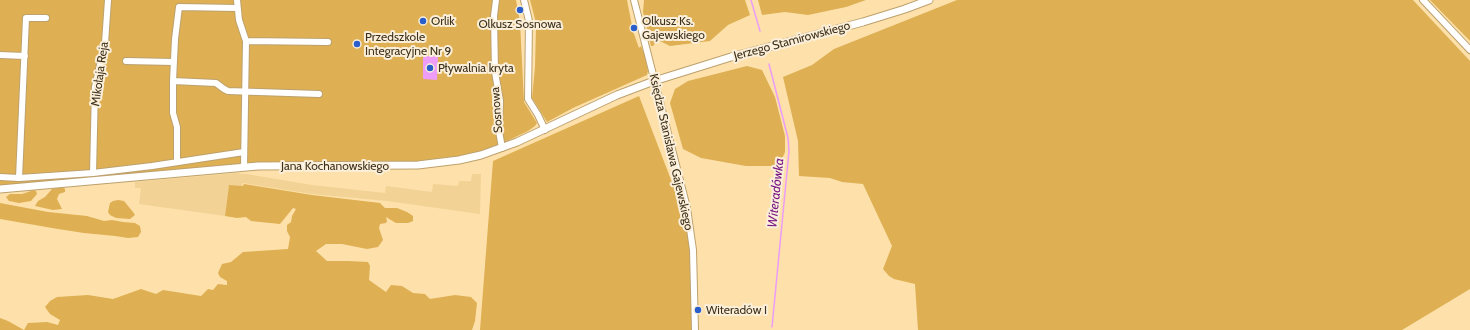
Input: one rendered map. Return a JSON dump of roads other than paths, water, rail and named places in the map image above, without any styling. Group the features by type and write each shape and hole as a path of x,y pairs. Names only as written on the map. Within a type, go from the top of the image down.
{"main road":[{"name":"Jerzego Stamirowskiego","path":"654,81 768,47 863,22 929,0"},
{"name":"Jana Kochanowskiego","path":"0,189 244,167 438,164 474,157 502,148 545,130 617,95 654,81"}],"street":[{"name":"Mikołaja Reja","path":"93,172 96,86 105,43 108,0"},
{"path":"237,0 239,20 246,41 244,167"},
{"name":"Sosnowa","path":"496,0 494,16 495,72 500,101 499,131 502,148"},
{"path":"524,0 529,22 528,99 545,130"},
{"name":"Księdza Stanisława Gajewskiego","path":"634,0 687,208 693,250 695,330"},
{"path":"1423,0 1470,50"},
{"path":"177,162 177,127 173,113 173,81 179,7 237,8"},
{"path":"19,178 26,18 46,18"},
{"path":"246,41 328,42"},
{"path":"0,55 25,56"},
{"path":"126,61 174,62"},
{"path":"173,81 216,83 228,91 319,94"},
{"path":"0,177 19,178 93,172 244,152"}],"waterway":[{"name":"Witeradówka","path":"751,0 760,31"},
{"name":"Witeradówka","path":"769,64 788,138 789,151 772,327"}],"place":[{"name":"Olkusz Sosnowa","path":"520,10"},
{"name":"Orlik","path":"423,21"},
{"name":"Olkusz Ks. Gajewskiego","path":"634,28"},
{"name":"Przedszkole Integracyjne Nr 9","path":"357,44"},
{"name":"Pływalnia kryta","path":"430,68"},
{"name":"Witeradów I","path":"698,310"}]}
